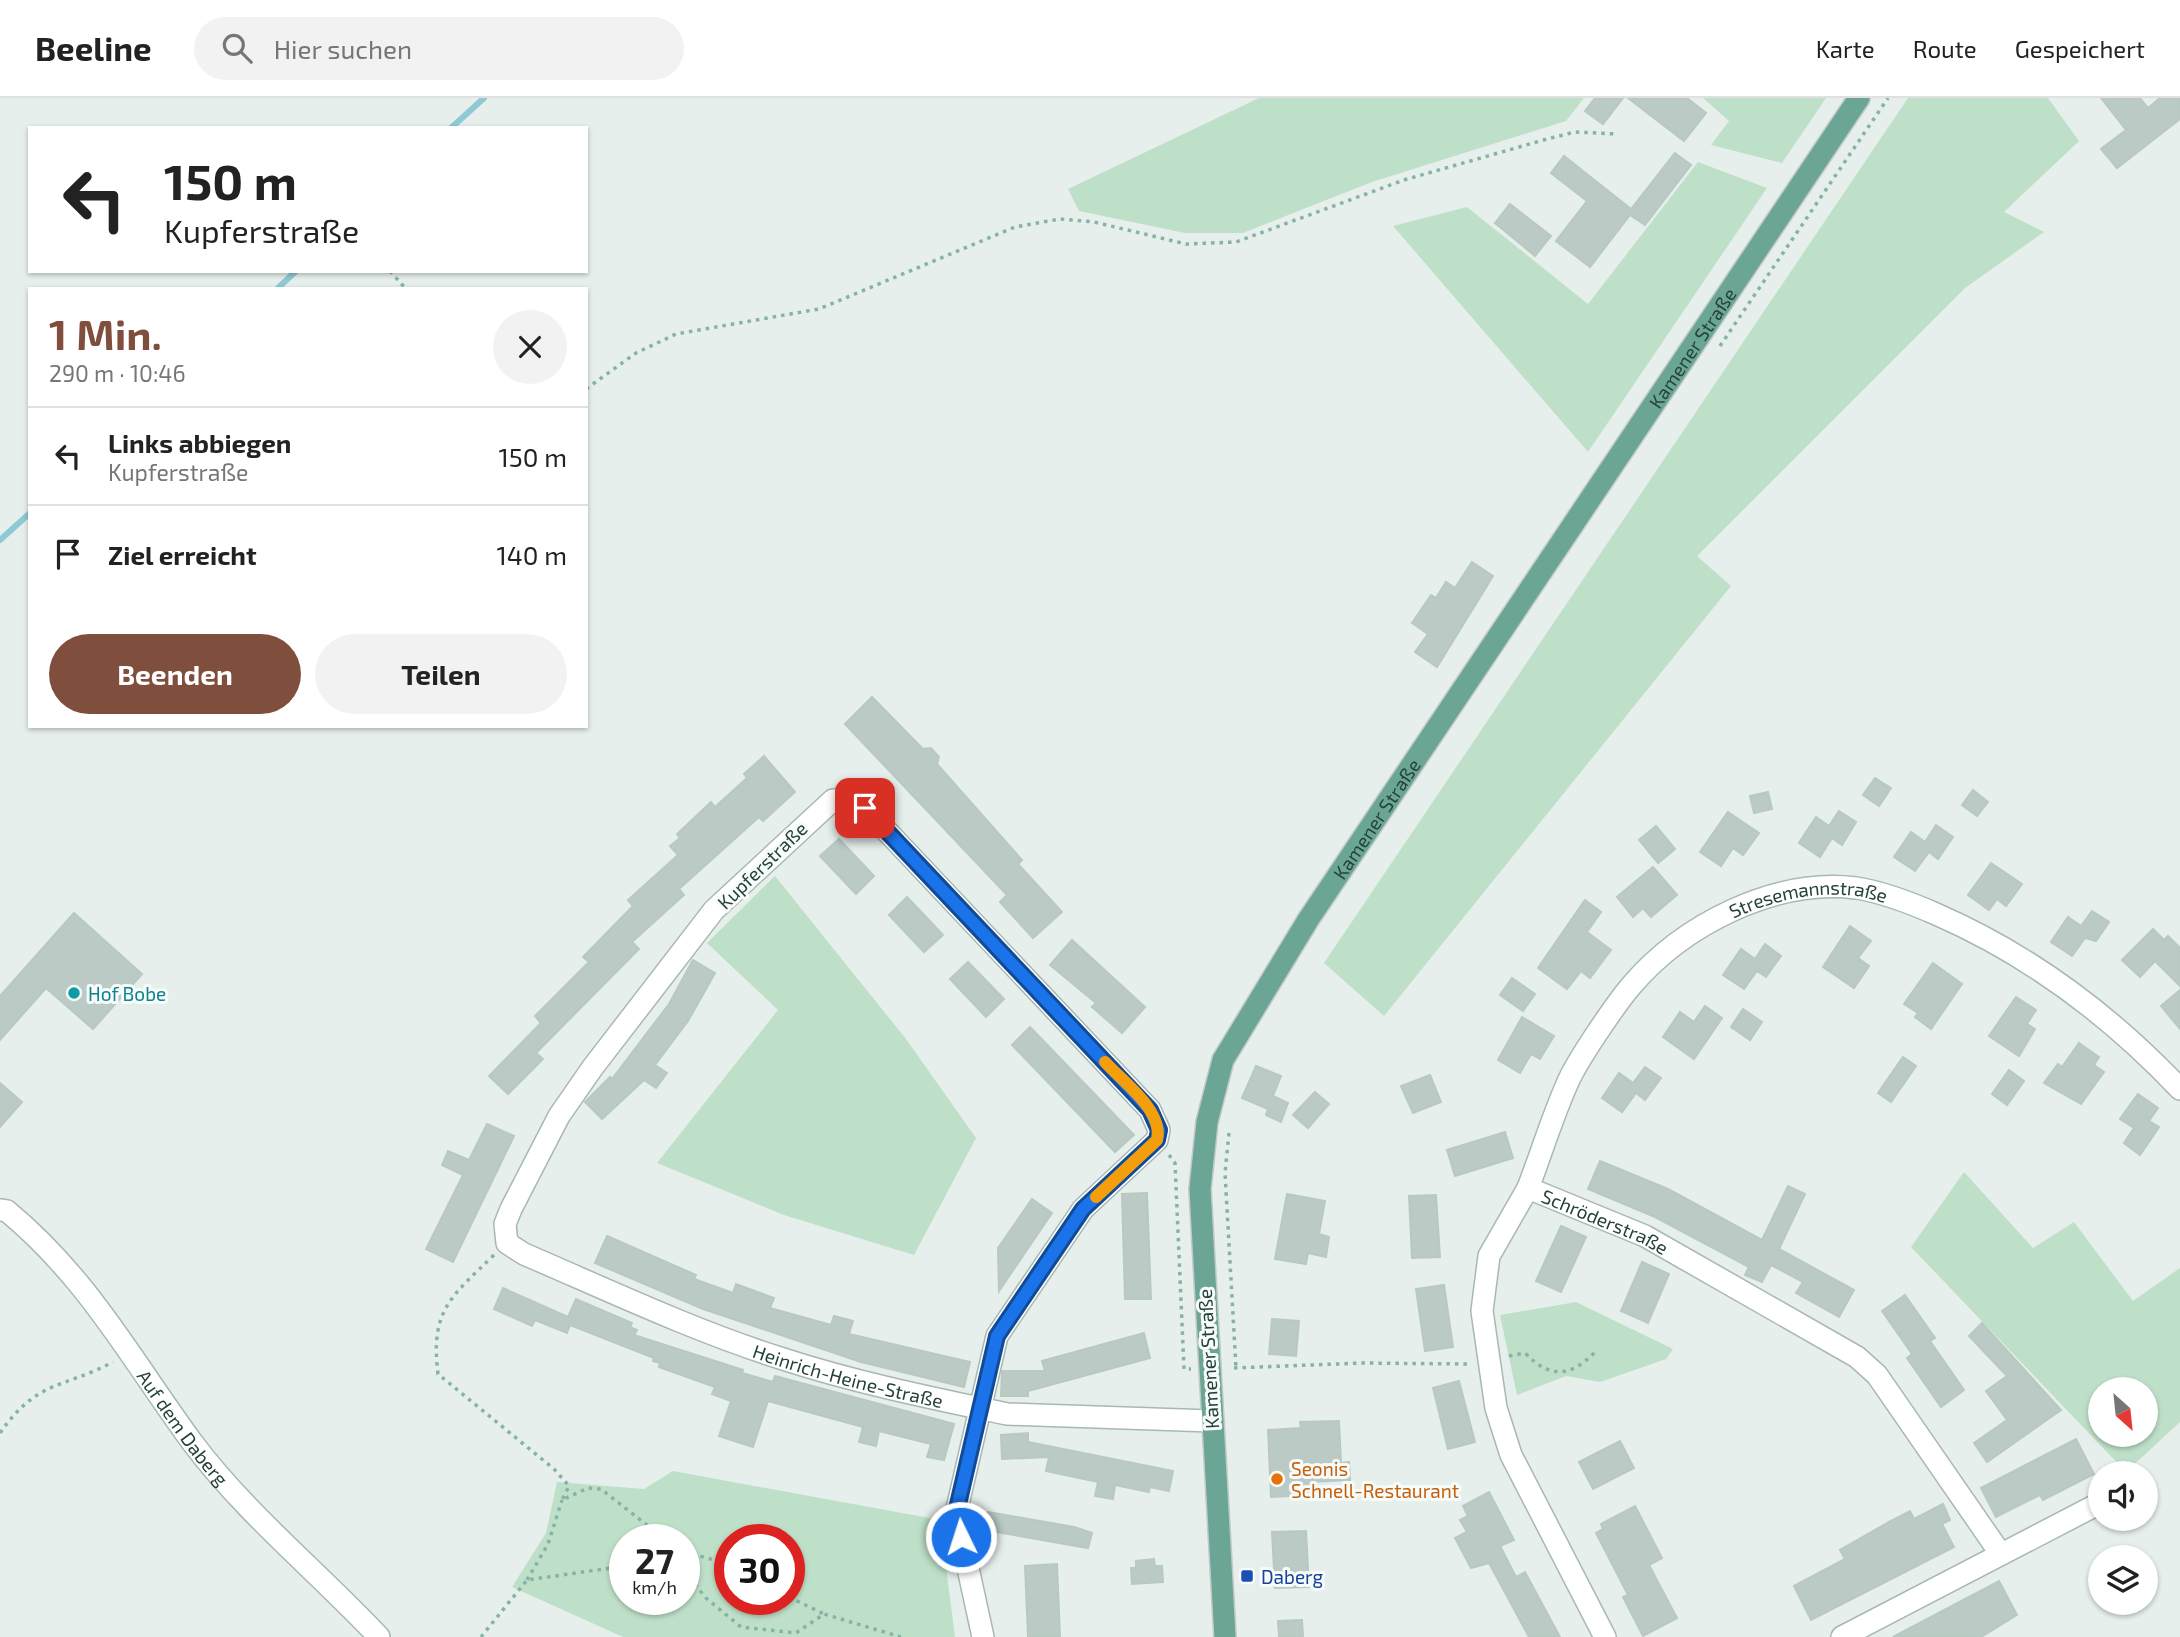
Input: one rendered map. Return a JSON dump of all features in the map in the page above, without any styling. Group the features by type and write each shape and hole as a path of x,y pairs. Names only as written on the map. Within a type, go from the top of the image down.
{"main road":[{"name":"Kamener Straße","path":"1225,1637 1200,1189 1207,1122 1223,1060 1316,908 1859,98"}],"street":[{"name":"Kupferstraße","path":"507,1243 505,1224 511,1209 559,1116 593,1067 714,910 833,800 853,800 865,808 1150,1110 1159,1130 1157,1140"},
{"name":"Stresemannstraße","path":"1528,1188 1568,1081 1631,986 1711,920 1751,902 1801,887 1856,888 1907,901 2014,953 2089,1003 2180,1089"},
{"path":"984,1637 956,1513 977,1430 978,1408 997,1336 1083,1209 1157,1140"},
{"name":"Schröderstraße","path":"1605,1637 1511,1455 1496,1408 1482,1311 1489,1256 1528,1188 1645,1236 1857,1357 1877,1375 2000,1553"},
{"name":"Auf dem Daberg","path":"0,1210 7,1211 44,1242 92,1298 193,1443 237,1494 379,1637"},
{"name":"Heinrich-Heine-Straße","path":"507,1243 524,1254 668,1317 780,1358 1007,1414 1211,1421"},
{"path":"1842,1637 2088,1509"}],"path":[{"path":"1719,348 1888,98"},
{"path":"588,388 636,353 676,334 819,309 985,239 1037,222 1060,219 1094,222 1186,244 1236,242 1404,180 1547,139 1575,132 1617,134"},
{"path":"392,273 404,287"},
{"path":"1229,1132 1226,1172 1236,1368 1362,1363 1466,1365 1525,1353 1543,1370 1565,1371 1586,1361 1595,1352"},
{"path":"1157,1140 1175,1163 1184,1369 1208,1370"},
{"path":"481,1637 527,1580 548,1544 569,1486 554,1469 438,1374 435,1345 445,1307 507,1243"},
{"path":"0,1433 15,1411 41,1391 131,1352"},
{"path":"562,1500 588,1488 601,1489 646,1524"},
{"path":"527,1580 609,1568"},
{"path":"700,1591 741,1627 796,1633 824,1614"},
{"path":"805,1605 824,1614 901,1637"}],"green space":[{"path":"1259,98 1584,98 1566,121 1372,182 1243,233 1185,233 1079,211 1068,189"},
{"path":"1703,98 1826,98 1782,163 1711,145 1729,121"},
{"path":"1908,98 2048,98 2079,141 2004,212 2044,232 1965,288 1697,556 1731,586 1384,1016 1324,963"},
{"path":"1698,162 1767,188 1588,452 1393,226 1467,207 1588,304"},
{"path":"775,876 906,1039 976,1138 914,1255 784,1215 657,1163 778,1010 707,943"},
{"path":"1964,1172 2033,1248 2074,1222 2133,1301 2180,1268 2180,1422 2158,1442 2158,1377 2088,1377 2088,1432 1911,1247"},
{"path":"1576,1302 1673,1349 1666,1359 1600,1382 1566,1376 1517,1395 1500,1315"},
{"path":"2102,1447 2153,1447 2138,1461 2115,1461"},
{"path":"673,1471 940,1520 955,1637 623,1637 512,1587 546,1533 557,1482 644,1489"}],"building":[{"path":"1595,98 1623,98 1603,124 1585,111"},
{"path":"1628,98 1687,98 1706,113 1684,141"},
{"path":"2101,98 2140,98 2148,108 2160,98 2180,98 2180,119 2117,168 2101,149 2126,130"},
{"path":"1675,153 1691,165 1645,225 1630,215 1590,267 1556,241 1587,201 1551,173 1564,156 1631,209"},
{"path":"1510,204 1551,236 1535,256 1495,223"},
{"path":"1472,562 1493,576 1437,667 1415,652 1428,634 1412,623 1431,595 1436,598 1446,582 1455,588"},
{"path":"872,697 923,749 931,748 939,757 937,764 1022,860 1018,864 1062,912 1033,938 1000,902 1007,895 845,724"},
{"path":"764,756 795,792 763,821 759,817 679,889 684,895 632,942 639,949 536,1053 543,1059 508,1094 489,1076 541,1023 535,1016 589,962 583,957 633,906 628,900 678,855 670,846 680,838 677,834 711,802 715,807 747,778 744,774"},
{"path":"1875,778 1891,788 1879,806 1863,795"},
{"path":"1973,790 1988,802 1977,816 1962,805"},
{"path":"1768,792 1772,809 1754,813 1750,796"},
{"path":"1839,811 1856,822 1842,845 1832,838 1820,857 1799,843 1816,817 1829,826"},
{"path":"1728,812 1759,833 1743,855 1733,848 1721,866 1700,852"},
{"path":"1936,825 1953,837 1938,859 1929,852 1915,871 1894,857 1911,832 1925,842"},
{"path":"1656,826 1675,849 1658,863 1639,840"},
{"path":"839,839 874,876 856,894 820,856"},
{"path":"1991,863 2022,884 2006,906 1997,899 1989,910 1968,895"},
{"path":"1653,867 1677,895 1651,917 1643,908 1633,917 1617,897"},
{"path":"907,897 943,935 924,952 889,915"},
{"path":"1585,900 1601,912 1587,932 1611,950 1590,978 1581,971 1567,989 1538,968"},
{"path":"2092,911 2109,922 2096,941 2085,938 2072,956 2051,942 2068,917 2081,926"},
{"path":"74,913 142,974 93,1029 46,988 0,1040 0,996"},
{"path":"1850,926 1871,941 1858,958 1869,966 1854,988 1823,967"},
{"path":"2153,929 2164,940 2168,936 2180,948 2180,986 2155,961 2140,977 2122,960"},
{"path":"1072,940 1145,1007 1122,1033 1092,1007 1096,1003 1050,965"},
{"path":"1765,944 1781,956 1766,977 1757,971 1744,989 1723,975 1741,949 1755,959"},
{"path":"693,960 715,973 688,1021 655,1065 667,1073 656,1088 644,1080 602,1119 585,1102 610,1077 612,1079 669,1004"},
{"path":"968,962 1004,999 986,1017 950,979"},
{"path":"1933,963 1962,984 1931,1029 1915,1017 1918,1013 1904,1004"},
{"path":"1512,978 1535,994 1523,1011 1500,995"},
{"path":"2180,990 2180,1029 2161,1006"},
{"path":"2016,997 2036,1010 2027,1024 2035,1029 2019,1056 1989,1036"},
{"path":"1705,1006 1722,1018 1694,1059 1663,1037 1680,1012 1694,1022"},
{"path":"1743,1009 1762,1022 1750,1040 1731,1027"},
{"path":"1522,1017 1554,1036 1540,1059 1531,1054 1520,1073 1498,1060"},
{"path":"1030,1027 1134,1135 1115,1152 1012,1045"},
{"path":"2079,1043 2099,1057 2094,1065 2104,1072 2081,1104 2044,1083 2058,1064 2062,1067"},
{"path":"1903,1057 1916,1066 1891,1102 1878,1093"},
{"path":"1256,1066 1281,1076 1273,1096 1288,1103 1281,1122 1266,1115 1268,1109 1242,1098"},
{"path":"1645,1067 1661,1078 1645,1100 1636,1093 1622,1112 1602,1098 1619,1073 1633,1083"},
{"path":"2009,1070 2024,1081 2007,1105 1992,1094"},
{"path":"1430,1075 1441,1102 1413,1113 1401,1086"},
{"path":"0,1083 22,1102 0,1127"},
{"path":"1315,1092 1329,1104 1308,1128 1293,1115"},
{"path":"2138,1094 2158,1108 2149,1121 2159,1127 2140,1155 2124,1143 2134,1128 2120,1119"},
{"path":"487,1124 514,1136 453,1262 426,1249 463,1175 442,1165 448,1151 469,1160"},
{"path":"1505,1132 1513,1158 1455,1176 1447,1150"},
{"path":"1600,1161 1668,1189 1762,1240 1788,1186 1805,1194 1779,1249 1854,1290 1839,1317 1796,1293 1803,1282 1771,1265 1762,1282 1745,1275 1749,1267 1655,1217 1588,1189"},
{"path":"1147,1193 1151,1299 1125,1299 1122,1194"},
{"path":"1287,1194 1325,1201 1319,1234 1329,1237 1326,1257 1308,1253 1306,1264 1275,1259"},
{"path":"1436,1195 1440,1257 1412,1258 1409,1196"},
{"path":"1032,1199 1052,1213 999,1291 998,1248"},
{"path":"1561,1226 1586,1237 1561,1292 1536,1281"},
{"path":"607,1236 696,1275 694,1279 733,1293 736,1284 774,1298 770,1308 831,1325 834,1316 853,1321 849,1334 970,1362 964,1387 861,1362 703,1309 595,1263"},
{"path":"1642,1262 1669,1274 1648,1323 1621,1311"},
{"path":"1444,1285 1453,1347 1425,1351 1416,1289"},
{"path":"503,1288 568,1317 576,1299 632,1323 630,1327 637,1330 634,1335 743,1370 742,1373 773,1382 775,1376 954,1424 944,1460 927,1457 931,1444 879,1431 876,1446 859,1442 863,1427 768,1401 753,1447 719,1436 731,1401 712,1394 715,1387 659,1367 660,1363 653,1361 654,1358 570,1325 567,1333 535,1320 532,1326 494,1309"},
{"path":"1905,1295 1935,1338 1930,1341 1964,1390 1941,1407 1907,1358 1912,1354 1882,1311"},
{"path":"1272,1319 1299,1321 1296,1356 1269,1354"},
{"path":"1982,1323 2061,1410 1987,1462 1974,1443 2007,1420 1986,1391 2007,1376 1969,1336"},
{"path":"1144,1333 1150,1358 1028,1391 1028,1396 1001,1396 1002,1371 1045,1371 1042,1361"},
{"path":"1459,1381 1475,1442 1448,1449 1433,1388"},
{"path":"1339,1421 1341,1463 1349,1462 1350,1480 1309,1482 1310,1495 1271,1497 1268,1430 1301,1428 1300,1422"},
{"path":"1028,1433 1028,1442 1173,1471 1169,1491 1150,1487 1149,1492 1115,1485 1113,1499 1095,1496 1098,1482 1046,1471 1049,1457 1002,1459 1001,1435"},
{"path":"2076,1439 2088,1462 2088,1477 2043,1500 2040,1495 1996,1517 1981,1488"},
{"path":"1620,1441 1634,1468 1593,1489 1579,1462"},
{"path":"1489,1492 1514,1540 1500,1546 1516,1577 1525,1572 1560,1637 1529,1637 1489,1563 1471,1568 1455,1538 1467,1532 1460,1520 1468,1516 1463,1506"},
{"path":"1943,1504 1950,1520 1942,1524 1954,1547 1811,1620 1794,1586 1845,1559 1840,1550 1889,1522 1910,1511 1914,1519"},
{"path":"1635,1506 1662,1558 1649,1565 1677,1618 1643,1636 1623,1597 1628,1595 1596,1533 1603,1529 1601,1524"},
{"path":"988,1512 1074,1527 1092,1533 1088,1548 985,1530"},
{"path":"1306,1531 1309,1587 1275,1588 1272,1532"},
{"path":"1154,1559 1155,1566 1162,1566 1163,1582 1132,1584 1131,1568 1136,1568 1136,1561"},
{"path":"1057,1564 1060,1637 1028,1637 1025,1566"},
{"path":"1999,1581 2017,1615 1981,1637 1893,1637"},
{"path":"1302,1620 1303,1637 1279,1637 1278,1621"}],"waterway":[{"path":"453,126 484,98"},
{"path":"279,287 294,273"},
{"path":"0,540 28,515"}],"slow traffic":[{"path":"1096,1197 1157,1140 1159,1130 1157,1120 1150,1110 1105,1062"}],"place":[{"name":"Hof Bobe","path":"74,993"},
{"name":"Seonis Schnell-Restaurant","path":"1277,1479"},
{"name":"Daberg","path":"1247,1576"}],"route":[{"path":"865,808 1150,1110 1157,1120 1159,1130 1157,1140 1083,1209 997,1336 978,1408 977,1430 956,1513 961,1537"}]}
